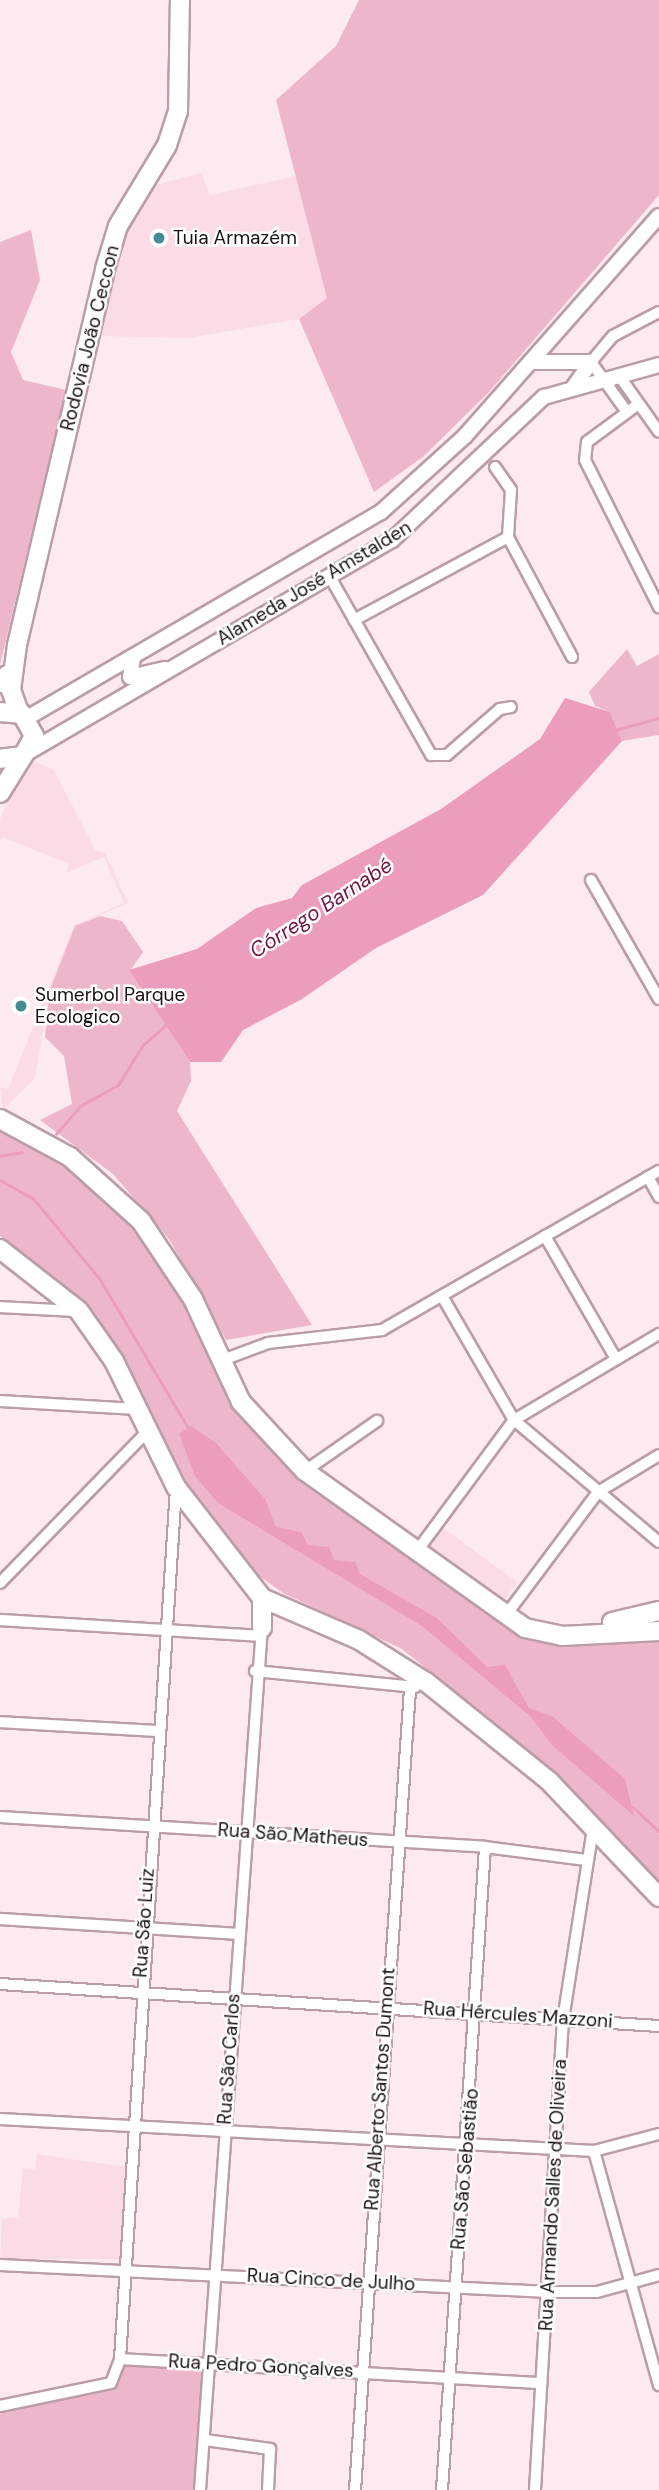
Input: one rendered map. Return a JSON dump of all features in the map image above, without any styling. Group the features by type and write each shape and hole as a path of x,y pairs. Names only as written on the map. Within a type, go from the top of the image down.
{"main road":[{"name":"Rodovia João Ceccon","path":"17,645 105,269 118,226 167,145 178,111 180,0"},
{"path":"0,703 3,679 17,645"},
{"path":"0,793 34,736 11,690 17,645"},
{"path":"0,712 23,715"},
{"path":"0,759 25,755"},
{"path":"0,1119 39,1139 107,1185 158,1241 254,1422 305,1471 506,1615 541,1633 659,1631"},
{"path":"0,1129 39,1139"},
{"path":"0,1238 79,1311 137,1409 176,1488 262,1598 286,1612 359,1640 418,1686 526,1760 593,1824 659,1897"},
{"path":"0,1249 25,1263"},
{"path":"260,1632 262,1598"},
{"path":"583,1633 659,1611"},
{"path":"260,1632 286,1612"}],"street":[{"path":"23,715 133,658 381,512 439,463 659,216"},
{"path":"573,388 613,335 659,312"},
{"path":"530,362 591,362 613,379 632,408 659,432"},
{"name":"Alameda José Amstalden","path":"25,755 330,577 429,510 520,413 544,397 659,365"},
{"path":"632,408 587,442 585,460 659,607"},
{"path":"495,467 511,490 508,537 572,657"},
{"path":"354,620 508,537"},
{"path":"330,577 431,755 447,755 500,709 511,707"},
{"path":"133,658 130,677 176,666"},
{"path":"592,880 659,999"},
{"path":"220,1361 268,1343 373,1333 659,1171"},
{"path":"648,1177 659,1196"},
{"path":"545,1236 616,1359"},
{"path":"442,1296 514,1420 659,1542"},
{"path":"0,1307 79,1311"},
{"path":"417,1551 514,1420 659,1334"},
{"path":"0,1401 137,1409"},
{"path":"305,1471 377,1421"},
{"path":"0,1583 147,1432"},
{"path":"506,1615 598,1492 659,1455"},
{"name":"Rua São Luiz","path":"120,2359 127,2270 139,1992 163,1630 176,1488"},
{"path":"0,1620 163,1630 260,1632"},
{"name":"Rua São Carlos","path":"200,2490 233,1997 248,1832 255,1671 260,1632"},
{"path":"255,1671 418,1686"},
{"name":"Rua Alberto Santos Dumont","path":"355,2490 396,1842 418,1686"},
{"path":"0,1721 157,1731"},
{"name":"Rua São Matheus","path":"0,1817 485,1847 586,1860"},
{"name":"Rua Armando Salles de Oliveira","path":"536,2490 563,2020 593,1824"},
{"name":"Rua São Sebastião","path":"442,2490 454,2286 469,2142 485,1847"},
{"path":"0,1919 239,1934"},
{"name":"Rua Hércules Mazzoni","path":"0,1984 386,2005 659,2026"},
{"path":"0,2119 378,2135 594,2151 659,2134"},
{"path":"594,2151 659,2385"},
{"name":"Rua Cinco de Julho","path":"0,2265 548,2292 629,2284 659,2275"},
{"path":"0,2406 111,2384 120,2359"},
{"name":"Rua Pedro Gonçalves","path":"120,2359 363,2370 541,2382"},
{"path":"205,2440 270,2449 268,2490"}],"shaded area":[{"path":"359,0 659,0 659,195 489,392 424,456 374,492 299,319 327,298 276,100 336,46"},
{"path":"201,173 210,195 296,176 327,298 299,319 188,338 99,336 119,239 148,187"},
{"path":"31,230 40,280 11,352 23,380 66,390 0,665 0,242"},
{"path":"627,649 637,666 659,654 659,735 622,741 610,712 595,706 589,692"},
{"path":"36,762 54,770 95,850 105,853 128,903 75,926 49,992 35,1078 3,1110 0,1087 8,1089 74,925 124,903 104,857 66,873 69,864 2,837 0,842 0,819 22,769"},
{"path":"100,916 122,921 143,952 130,971 190,1062 191,1081 177,1111 312,1325 226,1340 169,1239 113,1174 40,1120 72,1104 64,1056 45,1037 49,992 75,926"},
{"path":"0,1132 76,1173 137,1229 171,1273 231,1400 300,1475 523,1635 572,1646 595,1639 659,1640 659,1885 554,1771 402,1649 283,1593 241,1563 163,1451 100,1322 0,1236"},
{"path":"443,1528 517,1582 502,1603 428,1549"},
{"path":"37,2154 125,2167 121,2259 0,2259 2,2219 18,2217 23,2168 35,2169"},
{"path":"123,2362 204,2368 195,2490 0,2490 0,2412 116,2387"}],"water":[{"path":"565,698 610,712 622,741 483,895 376,948 302,999 243,1030 221,1062 190,1062 129,970 197,949 256,908 292,898 302,885 441,809 540,739"},
{"path":"191,1426 216,1443 265,1499 276,1527 301,1532 308,1545 329,1547 334,1560 355,1562 360,1574 437,1618 487,1667 505,1665 529,1708 552,1716 625,1779 634,1816 552,1745 531,1717 422,1626 218,1503 195,1476 179,1434"}],"waterway":[{"name":"Córrego Barnabé","path":"615,730 659,718"},
{"name":"Córrego Barnabé","path":"56,1134 80,1106 118,1085 143,1045 167,1024"},
{"name":"Córrego Barnabé","path":"0,1156 22,1152"},
{"path":"0,1180 33,1198 100,1279 189,1429"},
{"path":"633,1807 659,1831"}],"place":[{"name":"Tuia Armazém","path":"159,238"},
{"name":"Sumerbol Parque Ecologico","path":"21,1006"}]}
